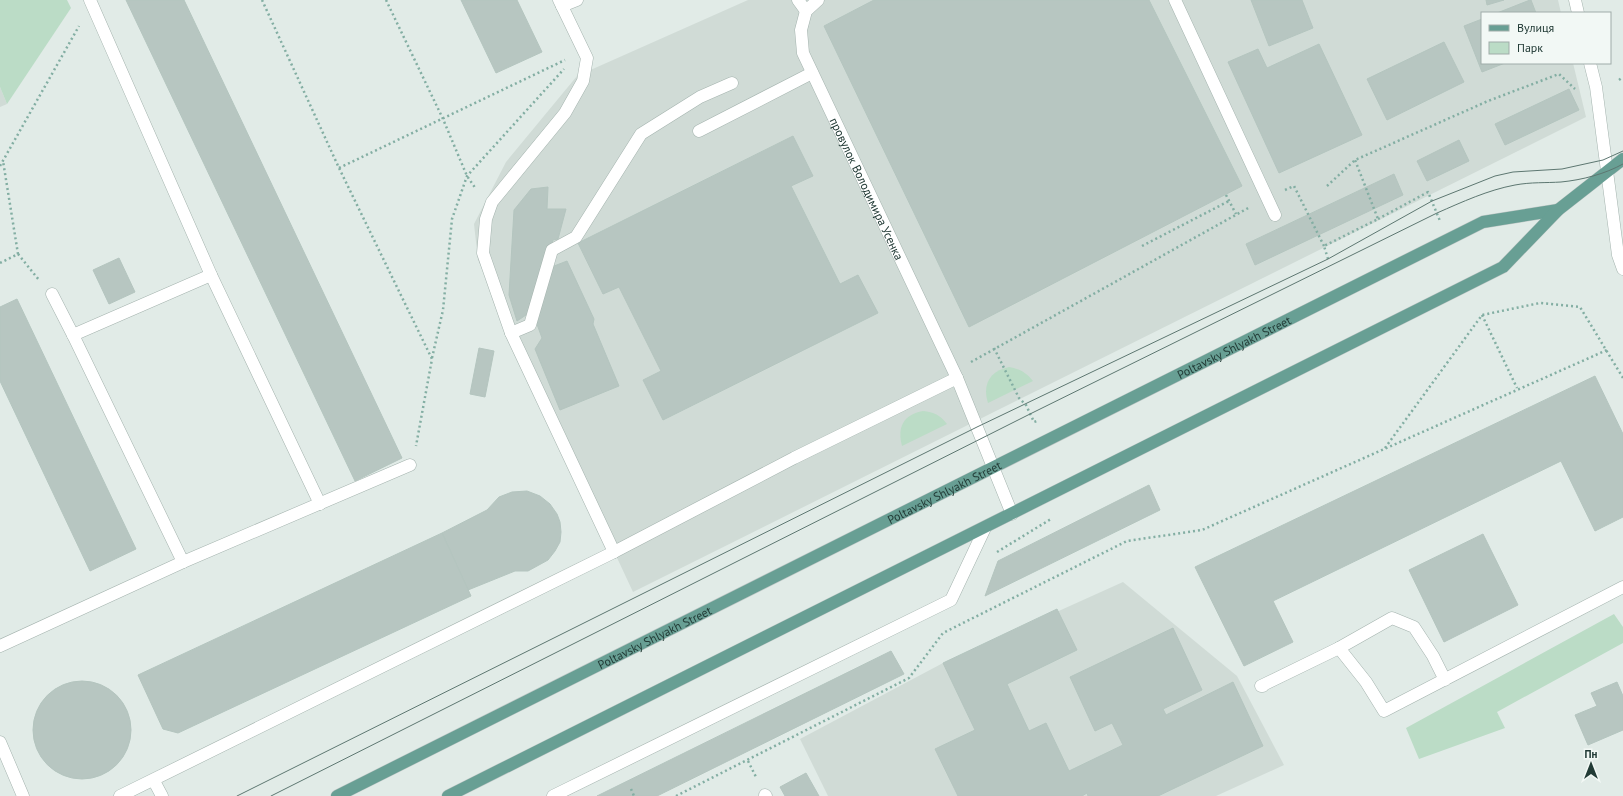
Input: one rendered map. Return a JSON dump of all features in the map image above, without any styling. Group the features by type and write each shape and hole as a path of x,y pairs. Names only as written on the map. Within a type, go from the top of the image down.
{"main road":[{"name":"Poltavsky Shlyakh Street","path":"448,796 1503,267 1558,210 1623,159"},
{"name":"Poltavsky Shlyakh Street","path":"337,796 1484,222 1558,210"}],"street":[{"path":"577,0 561,3 587,58 583,81 565,113 492,202 486,219 483,253 511,333 614,552"},
{"path":"798,0 806,11 818,0"},
{"path":"1175,0 1275,215"},
{"path":"1575,0 1578,12"},
{"path":"91,2 211,275 320,504"},
{"name":"провулок Володимира Усенка","path":"806,11 801,30 803,53 957,378 1012,514"},
{"path":"1590,64 1596,87 1618,255 1623,269"},
{"path":"699,131 812,72"},
{"path":"511,333 530,325 552,250 576,237 641,134 700,97 732,83"},
{"path":"73,335 211,275"},
{"path":"52,294 183,562"},
{"path":"120,796 154,781 614,552 794,458 957,378"},
{"path":"0,646 183,562 410,465"},
{"path":"553,796 951,600 985,528"},
{"path":"1339,648 1366,682 1384,711 1623,587"},
{"path":"1263,686 1260,686 1339,648 1392,618 1414,627 1433,656 1445,680"},
{"path":"0,742 23,796"},
{"path":"154,781 162,796"}],"path":[{"path":"262,0 339,168 432,359 419,436 410,465"},
{"path":"386,0 443,119 467,176 478,193 492,202"},
{"path":"0,166 91,2"},
{"path":"339,168 584,51"},
{"path":"1327,186 1355,160 1488,101 1560,74 1578,92"},
{"path":"1619,80 1623,77"},
{"path":"3,160 18,254 52,294"},
{"path":"1355,160 1378,219"},
{"path":"1328,259 1324,246 1428,192 1439,218"},
{"path":"965,365 1236,214 1226,194"},
{"path":"1142,246 1230,201"},
{"path":"0,263 18,254"},
{"path":"1385,448 1482,315 1540,303 1580,307 1623,378"},
{"path":"1482,315 1517,388"},
{"path":"994,348 1019,398 1026,406 1034,422 1040,420"},
{"path":"943,633 1127,541 1202,530 1517,388 1606,350"},
{"path":"991,555 1055,516"},
{"path":"676,796 909,678 947,626"},
{"path":"631,789 634,796"}],"shaded area":[{"path":"748,0 1558,0 1561,12 1481,12 1481,64 1573,64 1586,117 633,592 478,260 474,224 506,162 577,76"},
{"path":"0,87 7,104 0,107"},
{"path":"1123,582 1237,676 1284,765 1216,796 828,796 800,739 943,663"}],"green space":[{"path":"0,0 67,0 71,8 7,104 0,87"},
{"path":"1009,367 1022,371 1033,381 988,403 986,390 989,379 992,375 1002,369"},
{"path":"923,411 936,414 947,424 902,446 900,433 903,423 911,415"},
{"path":"1614,614 1623,627 1623,643 1497,712 1505,728 1419,759 1406,728"}],"building":[{"path":"126,0 184,0 402,458 355,481"},
{"path":"461,0 517,0 542,52 496,73"},
{"path":"874,0 1149,0 1242,186 969,327 824,26"},
{"path":"1251,0 1302,0 1313,28 1269,46"},
{"path":"1486,0 1504,0 1487,5"},
{"path":"1530,0 1536,12 1500,12"},
{"path":"1481,19 1481,64 1502,64 1482,72 1464,26"},
{"path":"1444,42 1464,82 1387,120 1367,79"},
{"path":"1319,44 1362,135 1279,173 1228,62 1258,49 1267,68"},
{"path":"1569,89 1579,110 1505,145 1495,124"},
{"path":"793,136 813,176 791,186 840,284 858,275 878,313 663,420 643,380 661,371 619,287 603,294 578,243"},
{"path":"1459,140 1469,161 1427,181 1417,161"},
{"path":"1394,174 1403,195 1255,265 1246,244"},
{"path":"548,187 547,209 566,209 558,239 553,240 532,311 517,321 509,295 514,210 531,189"},
{"path":"119,258 135,292 109,304 93,270"},
{"path":"567,261 594,319 593,324 619,386 560,410 535,349 542,338 534,316 549,268"},
{"path":"17,299 136,549 90,571 0,381 0,307"},
{"path":"479,348 494,351 485,397 470,394"},
{"path":"1595,376 1623,434 1623,517 1595,531 1561,461 1273,601 1293,642 1244,666 1195,567"},
{"path":"1149,485 1160,510 985,596 998,561"},
{"path":"527,491 540,496 550,504 557,514 561,532 560,542 555,551 548,560 528,571 515,571 468,590 442,533 487,510 499,497 512,492"},
{"path":"442,533 471,596 178,733 163,729 138,675"},
{"path":"1483,534 1518,605 1444,642 1409,570"},
{"path":"1057,609 1077,650 1007,684 1029,731 1046,723 1069,771 1123,745 1112,723 1095,731 1070,677 1173,628 1202,690 1163,709 1166,715 1233,682 1263,746 1158,796 1088,796 1087,793 1082,796 958,796 935,749 975,730 943,663"},
{"path":"891,651 904,674 657,796 597,796"},
{"path":"82,681 92,682 109,689 123,703 130,720 130,740 123,757 109,771 92,778 82,779 72,778 55,771 41,757 34,740 33,730 34,720 41,703 55,689 72,682"},
{"path":"1617,682 1623,696 1623,730 1588,745 1575,715 1597,706 1591,693"},
{"path":"806,773 819,796 785,796 780,787"}],"tram line":[{"path":"237,796 977,427 1328,259 1432,201 1495,176 1513,172 1562,169 1603,160 1623,151"},
{"path":"271,796 1030,414 1437,213 1475,197 1505,187 1527,183 1577,180 1601,174 1623,164"}]}
